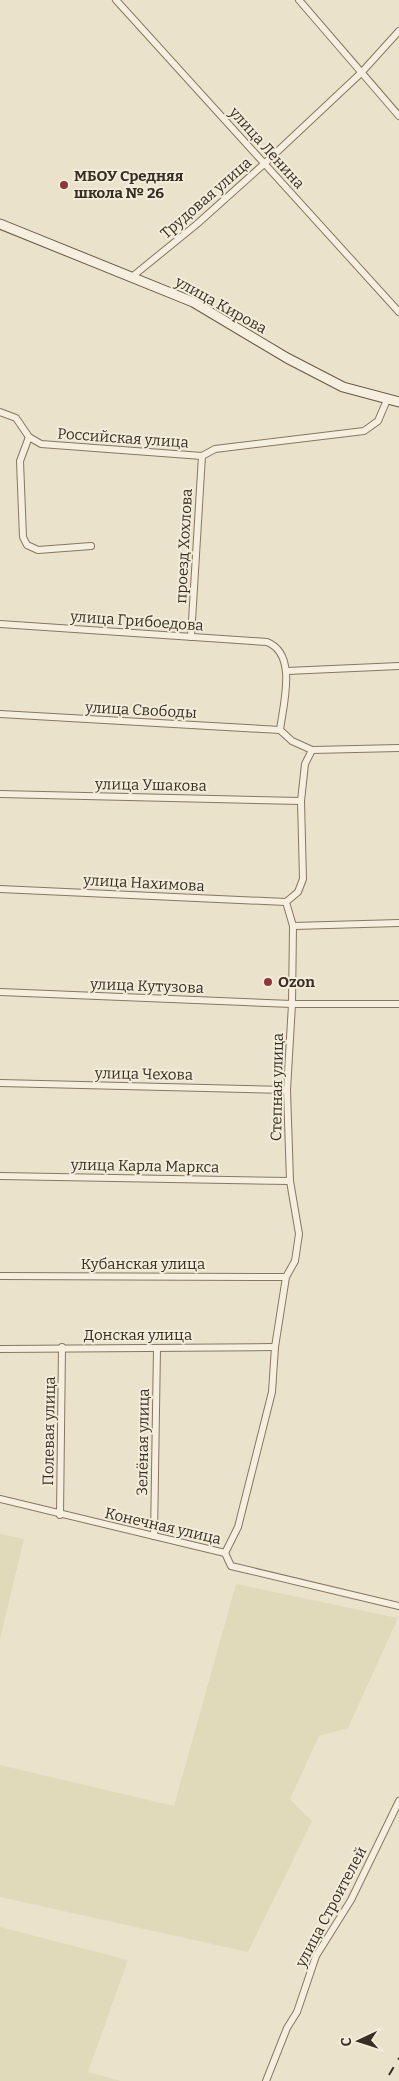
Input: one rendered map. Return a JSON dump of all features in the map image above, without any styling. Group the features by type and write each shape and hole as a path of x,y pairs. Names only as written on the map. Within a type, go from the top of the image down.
{"main road":[{"name":"улица Кирова","path":"0,224 193,302 287,358 343,387 399,402"}],"street":[{"name":"улица Ленина","path":"116,0 399,312"},
{"path":"299,0 399,116"},
{"name":"Трудовая улица","path":"132,276 197,224 264,164 361,73 399,30"},
{"name":"Российская улица","path":"29,437 41,444 56,447 202,456 214,449 364,431 378,421 387,400"},
{"path":"0,412 16,418 29,437 20,461 23,537 27,545 38,550 91,546"},
{"name":"проезд Хохлова","path":"190,637 202,456"},
{"name":"улица Грибоедова","path":"0,624 267,642 272,644 282,655 287,671"},
{"path":"399,666 287,671 280,730 292,741 312,750 399,748"},
{"name":"улица Свободы","path":"0,714 280,730"},
{"path":"286,902 298,892 303,879 301,801 305,764 312,750"},
{"name":"улица Ушакова","path":"0,794 301,801"},
{"name":"улица Нахимова","path":"0,889 286,902"},
{"name":"Степная улица","path":"225,1553 238,1527 272,1392 275,1346 286,1277 295,1262 299,1234 290,1182 287,1090 292,1004 293,926 286,902"},
{"path":"293,926 399,923"},
{"name":"улица Кутузова","path":"0,992 292,1004 399,1004"},
{"name":"улица Чехова","path":"0,1083 287,1090"},
{"name":"улица Карла Маркса","path":"0,1176 290,1182"},
{"name":"Кубанская улица","path":"0,1276 286,1277"},
{"name":"Донская улица","path":"0,1349 275,1346"},
{"name":"Полевая улица","path":"60,1515 62,1348"},
{"name":"Зелёная улица","path":"154,1536 157,1348"},
{"name":"Конечная улица","path":"0,1499 60,1515 225,1553 231,1566 399,1606"},
{"name":"улица Строителей","path":"266,2081 287,2028 297,2012 316,1956 351,1900 399,1801"}],"shaded area":[{"path":"0,1534 24,1539 0,1639"},
{"path":"236,1584 398,1618 348,1728 319,1736 290,1799 312,1821 248,1952 0,1897 0,1765 174,1806"},
{"path":"0,1927 128,1960 88,2072 121,2081 0,2081"}],"railway":[{"path":"389,2075 399,2058"}],"place":[{"name":"МБОУ Средняя школа № 26","path":"64,185"},
{"name":"Ozon","path":"268,982"}]}
